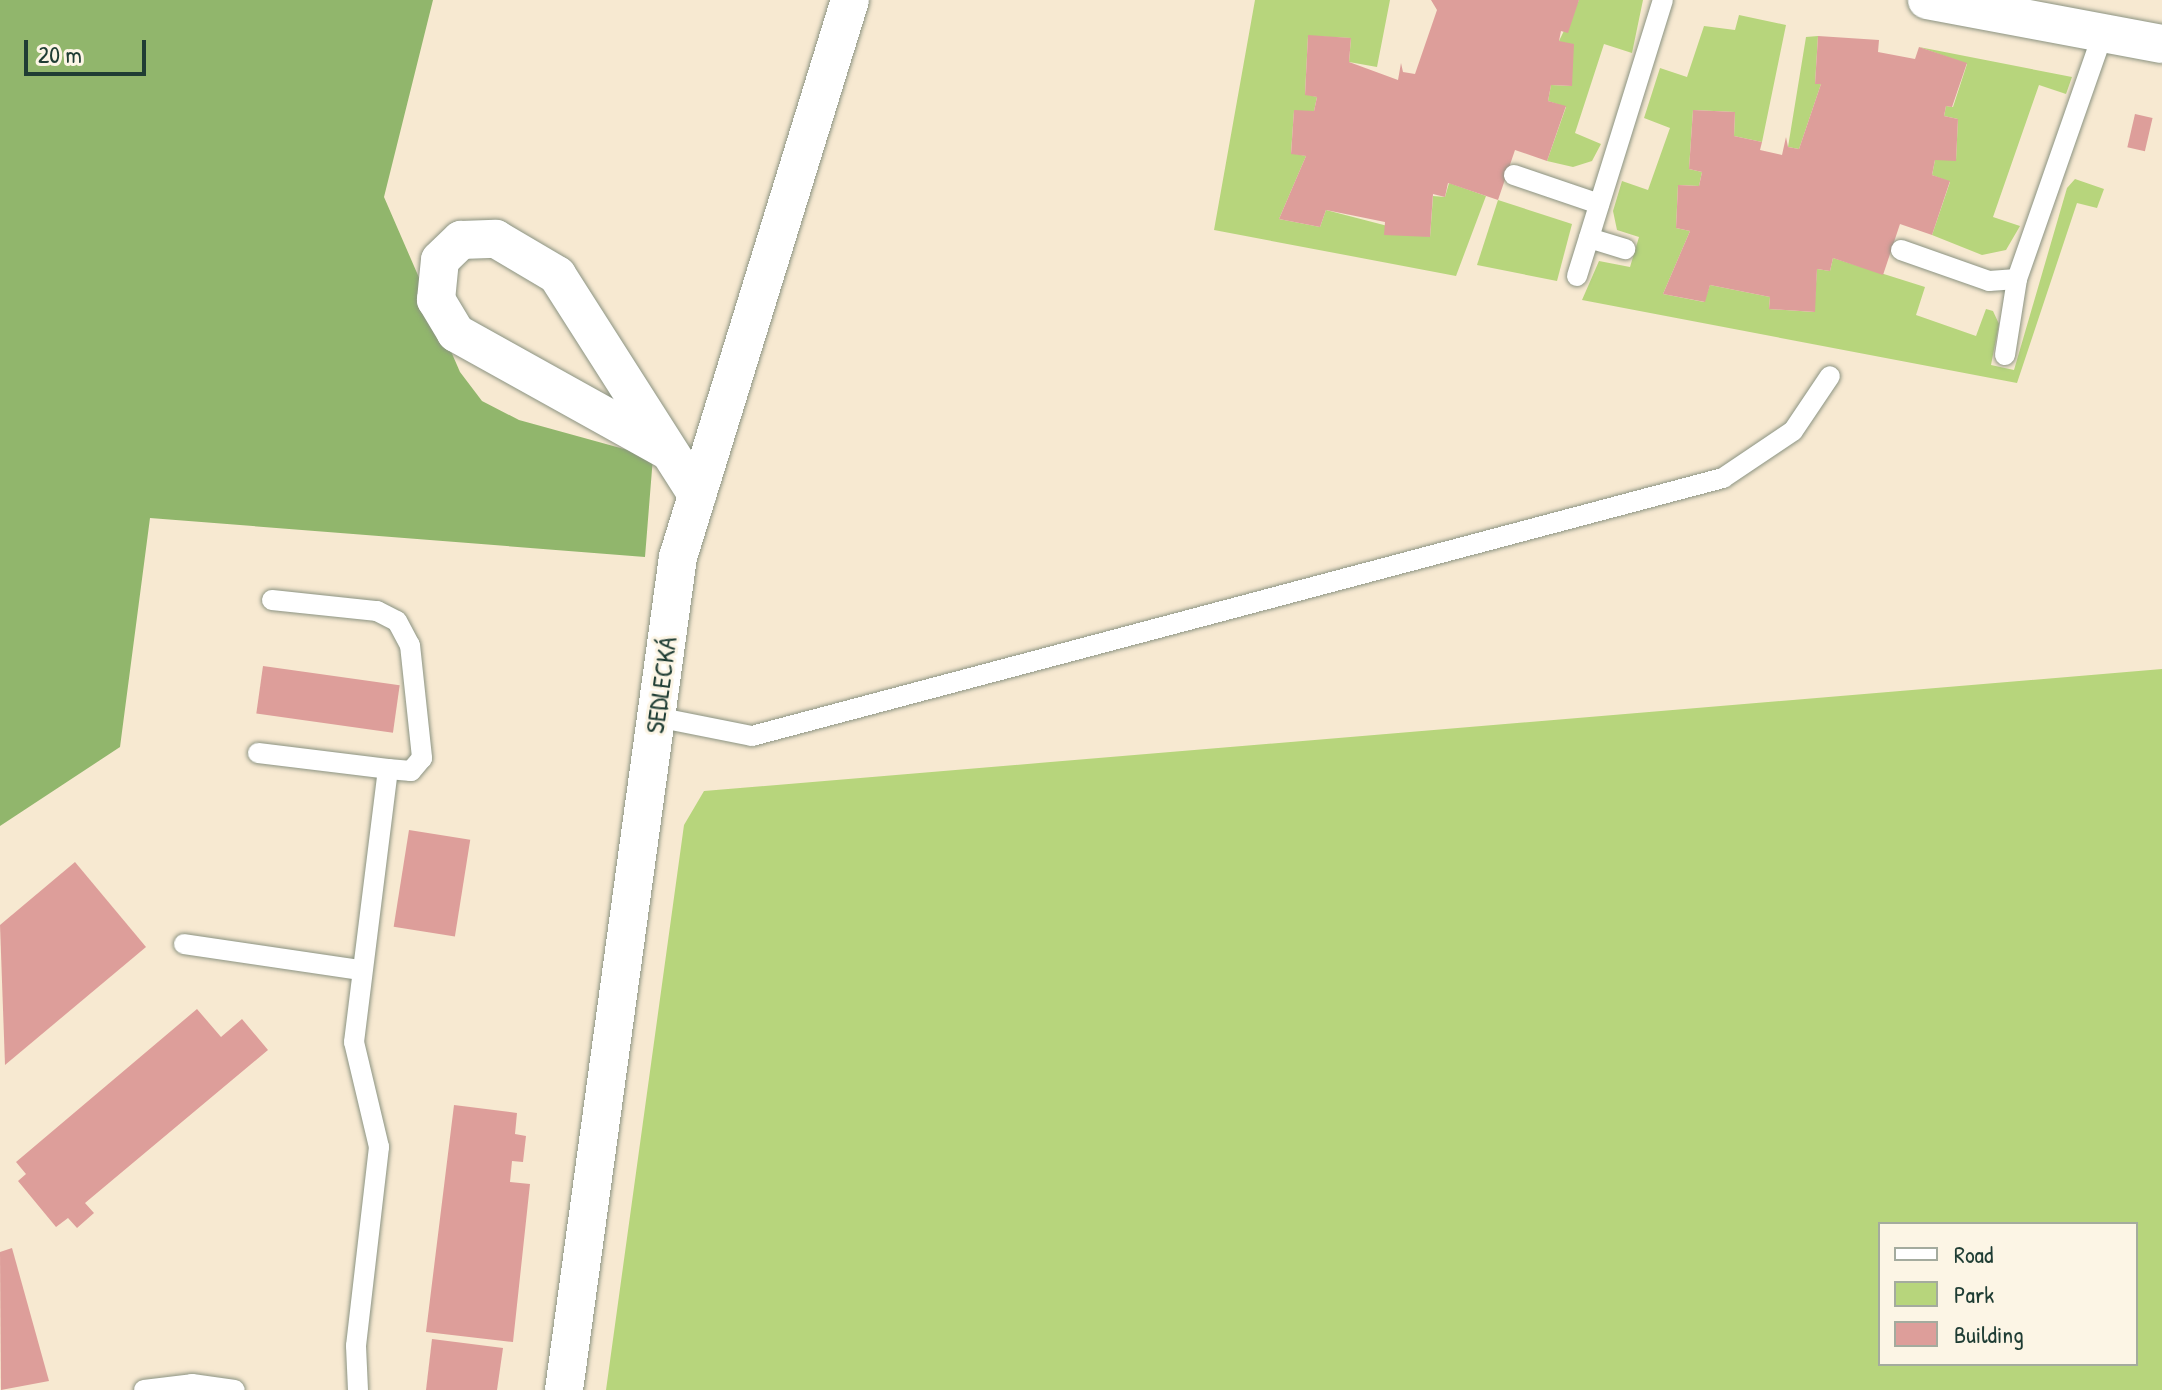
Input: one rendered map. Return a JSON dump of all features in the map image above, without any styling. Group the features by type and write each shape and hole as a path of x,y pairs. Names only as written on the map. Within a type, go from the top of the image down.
{"street":[{"name":"SEDLECKÁ","path":"564,1390 678,557 850,0"},
{"path":"1927,0 2162,44"},
{"path":"668,451 456,333 436,300 440,260 461,240 496,239 557,275 697,495"}],"lane":[{"path":"1577,276 1663,0"},
{"path":"2005,355 2017,279 2103,33"},
{"path":"1514,175 1599,204"},
{"path":"1589,238 1625,249"},
{"path":"1901,250 1989,281 2017,279"},
{"path":"656,717 752,736 1723,478 1793,431 1830,376"},
{"path":"258,753 411,771 422,758 410,645 397,621 377,611 272,600"},
{"path":"358,1390 356,1346 379,1147 354,1042 388,769"},
{"path":"184,944 361,970"},
{"path":"144,1390 192,1384 235,1390"}],"green space":[{"path":"0,0 433,0 384,197 460,372 482,401 519,420 653,457 645,557 150,518 120,747 0,826"},
{"path":"1255,0 1390,0 1377,67 1349,62 1351,38 1308,36 1305,94 1317,97 1314,111 1294,111 1291,153 1306,156 1279,219 1320,227 1326,210 1430,237 1433,196 1445,197 1449,183 1486,196 1456,276 1214,230"},
{"path":"1579,0 1643,0 1632,53 1604,44 1575,133 1601,144 1592,161 1573,167 1547,161 1566,107 1548,101 1551,85 1572,86 1559,41"},
{"path":"1739,15 1786,25 1762,142 1734,136 1735,112 1693,110 1689,169 1702,172 1699,186 1678,185 1676,228 1690,231 1663,294 1704,302 1710,285 1770,297 1769,309 1814,312 1817,269 1830,271 1833,258 1925,287 1916,315 1976,336 1986,309 1993,311 1999,324 1991,365 2014,370 2067,188 2075,179 2104,189 2097,208 2077,203 2017,383 1582,300 1599,261 1630,267 1639,237 1617,230 1613,211 1622,181 1648,190 1670,128 1644,118 1660,68 1687,77 1704,26 1735,30"},
{"path":"1818,36 1815,84 1821,84 1799,149 1788,147 1806,37"},
{"path":"1919,47 2072,77 2066,94 2039,85 1993,217 2020,226 2006,250 1982,255 1932,235 1950,182 1932,175 1935,160 1956,160 1958,119 1944,116 1946,106 1953,107 1967,64"},
{"path":"1498,200 1572,224 1557,281 1477,265"},
{"path":"2162,669 2162,1390 606,1390 684,825 704,791"}],"building":[{"path":"1431,0 1579,0 1568,33 1561,31 1559,41 1574,44 1572,86 1551,85 1548,101 1566,106 1547,161 1515,150 1498,200 1448,183 1445,197 1433,194 1430,237 1384,235 1385,222 1326,210 1320,227 1279,219 1306,156 1291,154 1294,110 1314,111 1317,97 1305,95 1308,35 1351,38 1349,62 1398,80 1401,63 1403,72 1415,74 1437,10"},
{"path":"1818,36 1879,40 1878,52 1915,59 1919,47 1967,63 1952,107 1946,106 1944,116 1958,119 1956,161 1935,160 1932,175 1950,181 1932,235 1900,224 1883,275 1833,258 1830,271 1817,269 1815,312 1769,309 1770,297 1710,285 1705,302 1663,294 1690,231 1676,228 1678,185 1699,186 1702,172 1689,169 1693,110 1735,112 1734,136 1762,142 1760,150 1782,155 1786,137 1788,147 1799,149 1821,84 1815,84"},
{"path":"2135,114 2153,118 2145,151 2127,147"},
{"path":"263,666 400,685 393,733 256,714"},
{"path":"409,830 470,840 455,936 394,927"},
{"path":"75,862 146,947 5,1065 0,925"},
{"path":"197,1009 221,1037 242,1019 268,1050 85,1203 94,1213 77,1228 68,1218 56,1227 18,1181 26,1174 16,1162"},
{"path":"454,1105 517,1113 515,1134 526,1136 523,1162 512,1161 510,1182 530,1184 513,1342 426,1332"},
{"path":"12,1248 49,1381 1,1390 0,1252"},
{"path":"432,1339 503,1348 497,1390 426,1390"}]}
